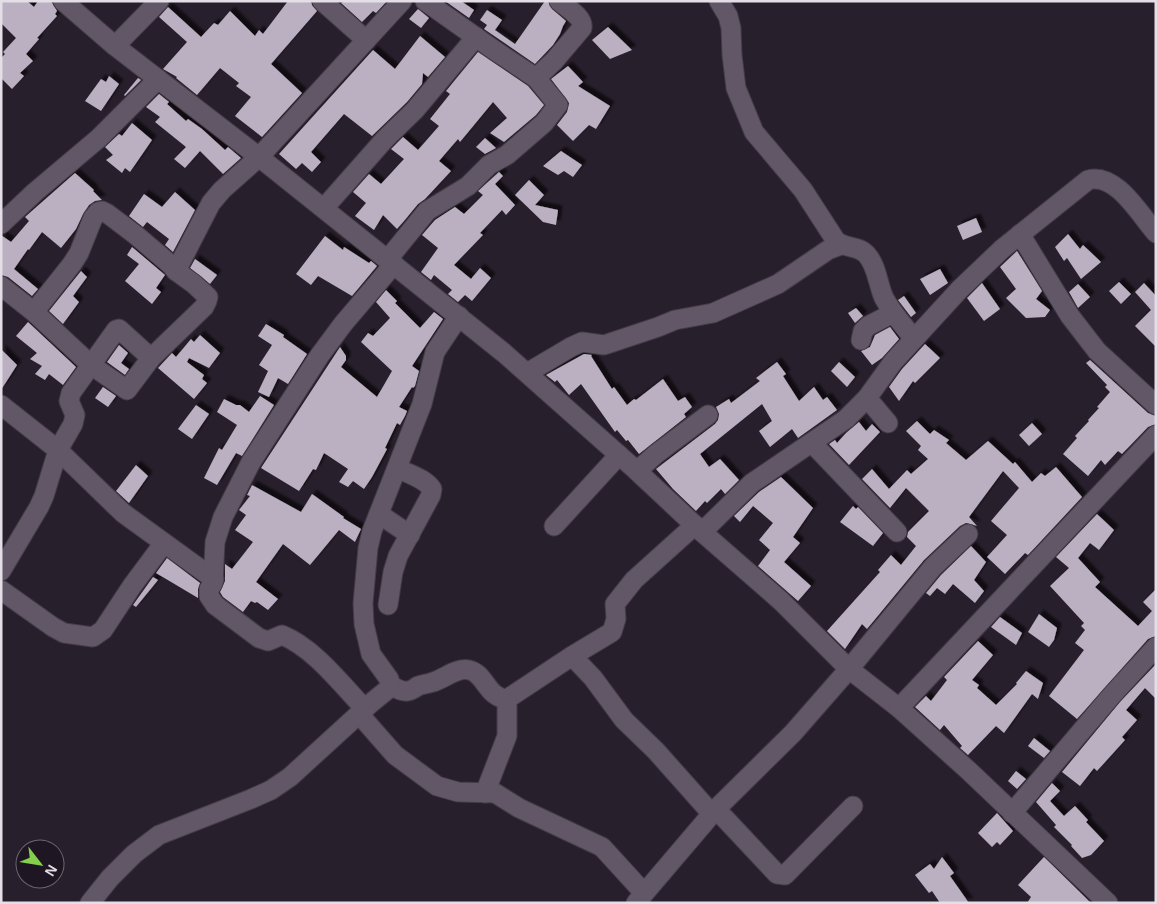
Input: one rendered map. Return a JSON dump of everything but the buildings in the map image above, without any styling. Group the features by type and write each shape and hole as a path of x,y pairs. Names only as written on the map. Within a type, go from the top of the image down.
{"street":[{"path":"63,1 115,46 324,208 527,373 781,601 849,669 899,708 1108,903"},
{"path":"115,46 159,1"},
{"path":"322,1 366,40"},
{"path":"176,272 211,203 222,190 259,157 402,1"},
{"path":"425,1 536,78 558,104 556,110 507,155 489,165 468,186 427,211 391,262 320,355 251,462 223,516 215,542 216,562 214,579 209,589 209,596 216,605 259,638 268,641 282,635 299,644 319,661 403,762 437,786 458,792 495,794 519,808 602,847 640,898 714,812 793,733 849,669 927,573 968,534"},
{"path":"536,78 554,61 582,28 583,23 580,19 559,1"},
{"path":"719,1 728,16 731,28 736,88 754,132 803,190 836,241 841,245 857,248 866,253 872,261 885,299 893,313 914,340"},
{"path":"324,208 385,139 415,110 476,37"},
{"path":"1,224 100,138 158,79"},
{"path":"390,685 400,690 408,691 460,670 467,669 474,672 490,691 500,699 507,699 612,632 616,619 615,604 634,580 752,483 846,419 866,398 893,362 960,289 1020,234 1088,180 1100,178 1113,185 1127,198 1156,233"},
{"path":"1,286 34,312 91,365 127,390 151,358 208,302 206,294 176,272 172,265 137,236 102,211 98,212 93,218 79,253 34,312"},
{"path":"1020,234 1070,316 1097,351 1156,405"},
{"path":"527,373 582,342 604,345 675,320 713,313 778,284 828,250 841,245"},
{"path":"861,340 863,331 868,326 893,313"},
{"path":"90,903 110,878 128,860 159,836 271,790 290,778 388,690 390,685 389,679 371,654 364,624 363,603 368,548 396,468 422,404 435,352 459,316"},
{"path":"1,571 42,502 58,450 74,424 75,415 69,400 91,365 116,330 119,329 151,358"},
{"path":"866,398 888,423"},
{"path":"1,405 58,450 123,513 214,579"},
{"path":"637,471 656,454 708,415"},
{"path":"899,708 1156,435"},
{"path":"812,443 897,532"},
{"path":"554,526 619,455"},
{"path":"388,606 398,556 431,495 432,489 419,478 396,468"},
{"path":"379,514 410,535"},
{"path":"1,590 64,633 93,637 103,630 132,586 164,543"},
{"path":"1012,813 1112,695 1156,647"},
{"path":"572,656 593,678 624,720 777,874 785,875 853,806"},
{"path":"485,793 507,736 507,699"}]}
